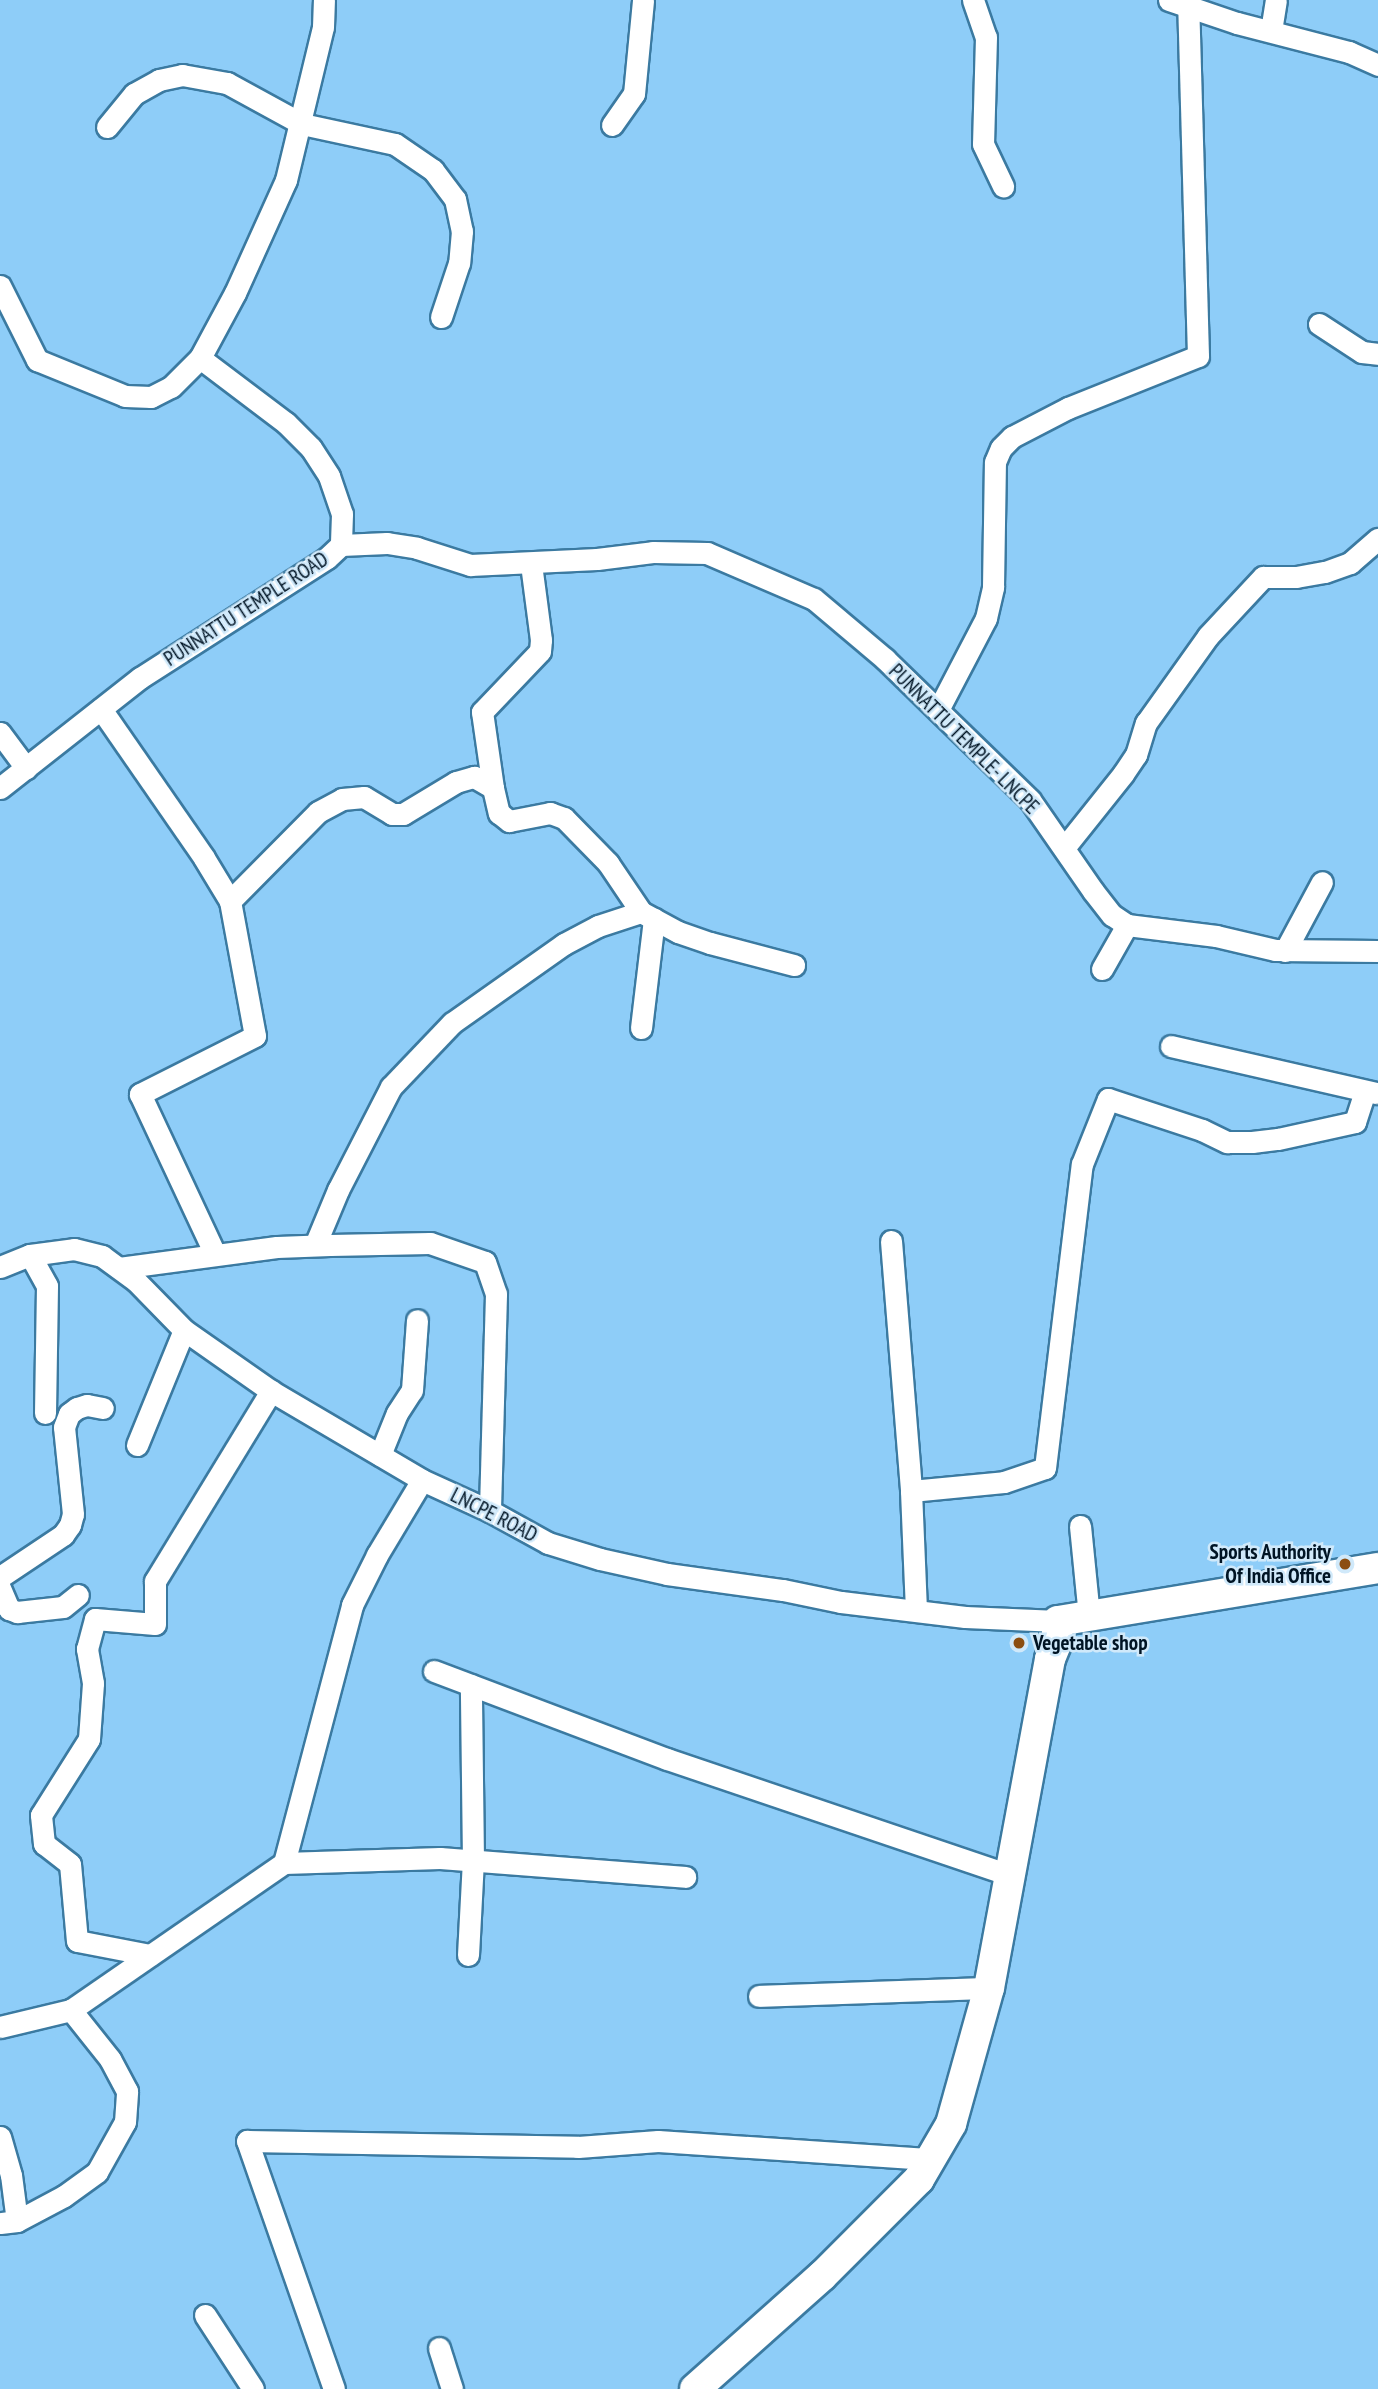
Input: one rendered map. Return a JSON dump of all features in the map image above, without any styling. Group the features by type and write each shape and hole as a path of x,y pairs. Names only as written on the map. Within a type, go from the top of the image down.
{"street":[{"path":"0,286 37,360 125,396 151,397 172,387 200,358 235,293 286,180 302,124 323,27 324,0"},
{"path":"612,125 634,94 643,0"},
{"path":"973,0 986,37 983,144 1003,186"},
{"path":"1270,31 1276,0"},
{"path":"938,710 986,618 993,587 995,462 1001,448 1012,437 1068,408 1198,356 1178,2 1349,52 1378,65"},
{"path":"107,127 134,94 159,80 182,75 227,83 302,124 395,144 433,170 455,199 462,231 460,263 441,317"},
{"path":"1319,324 1362,352 1378,354"},
{"path":"200,358 286,423 311,449 329,476 342,514 341,545"},
{"path":"1064,848 1123,774 1136,754 1146,723 1208,636 1263,577 1296,577 1325,572 1350,562 1378,539"},
{"name":"PUNNATTU TEMPLE ROAD","path":"0,788 140,678 327,558 341,545 387,543 417,548 470,565 531,564 653,552"},
{"name":"PUNNATTU TEMPLE- LNCPE","path":"653,552 707,553 814,599 885,659 1030,800 1112,915 1127,925"},
{"path":"531,564 541,640 540,651 482,712 499,813 509,821 550,813 564,818 608,863 647,915 710,943 794,965"},
{"path":"101,709 204,858 230,901 256,1036 140,1094 215,1254"},
{"path":"0,733 26,768"},
{"path":"230,901 318,811 342,799 364,797 392,814 403,814 456,782 474,777 493,788"},
{"path":"1285,951 1322,882"},
{"path":"640,1028 647,915"},
{"path":"316,1245 338,1191 391,1087 452,1023 564,944 598,926 647,915"},
{"path":"1102,969 1127,925 1216,936 1285,951 1378,951"},
{"path":"911,1491 1004,1482 1045,1468 1082,1164 1108,1099 1202,1130 1227,1142 1252,1142 1355,1122 1372,1093 1171,1046"},
{"path":"891,1241 911,1491 916,1610"},
{"path":"119,1268 215,1254 316,1245 430,1243 485,1262 496,1294 490,1511"},
{"name":"LNCPE ROAD","path":"0,1267 30,1255 74,1249 102,1256 135,1281 184,1330 271,1391 422,1480 490,1511 548,1543 600,1559 667,1574 965,1617 1058,1621"},
{"path":"30,1255 47,1286 45,1413"},
{"path":"380,1455 397,1413 412,1390 417,1320"},
{"path":"137,1445 184,1330"},
{"path":"149,1955 77,1941 70,1864 44,1844 41,1815 89,1739 93,1684 87,1649 94,1619 155,1624 155,1581 271,1391"},
{"path":"0,1577 63,1535 70,1525 73,1514 64,1427 69,1414 77,1408 87,1405 103,1408"},
{"path":"284,1864 352,1605 377,1555 422,1480"},
{"path":"1080,1526 1089,1616"},
{"path":"695,2389 822,2276 919,2179 951,2124 989,1988 1050,1659 1056,1644 1058,1621 1378,1568"},
{"path":"0,1588 9,1609 17,1612 63,1607 78,1595"},
{"path":"434,1671 667,1759 1009,1875"},
{"path":"468,1955 473,1861 471,1685"},
{"path":"0,2027 71,2010 284,1864 440,1858 685,1877"},
{"path":"759,1996 989,1988"},
{"path":"0,2137 11,2175 8,2222 64,2196 97,2172 125,2122 127,2091 110,2059 71,2010"},
{"path":"334,2389 247,2141 578,2147 658,2141 931,2159"},
{"path":"205,2315 253,2389"},
{"path":"439,2348 452,2389"}],"place":[{"name":"Sports Authority Of India Office","path":"1345,1564"},
{"name":"Vegetable shop","path":"1019,1643"}]}
